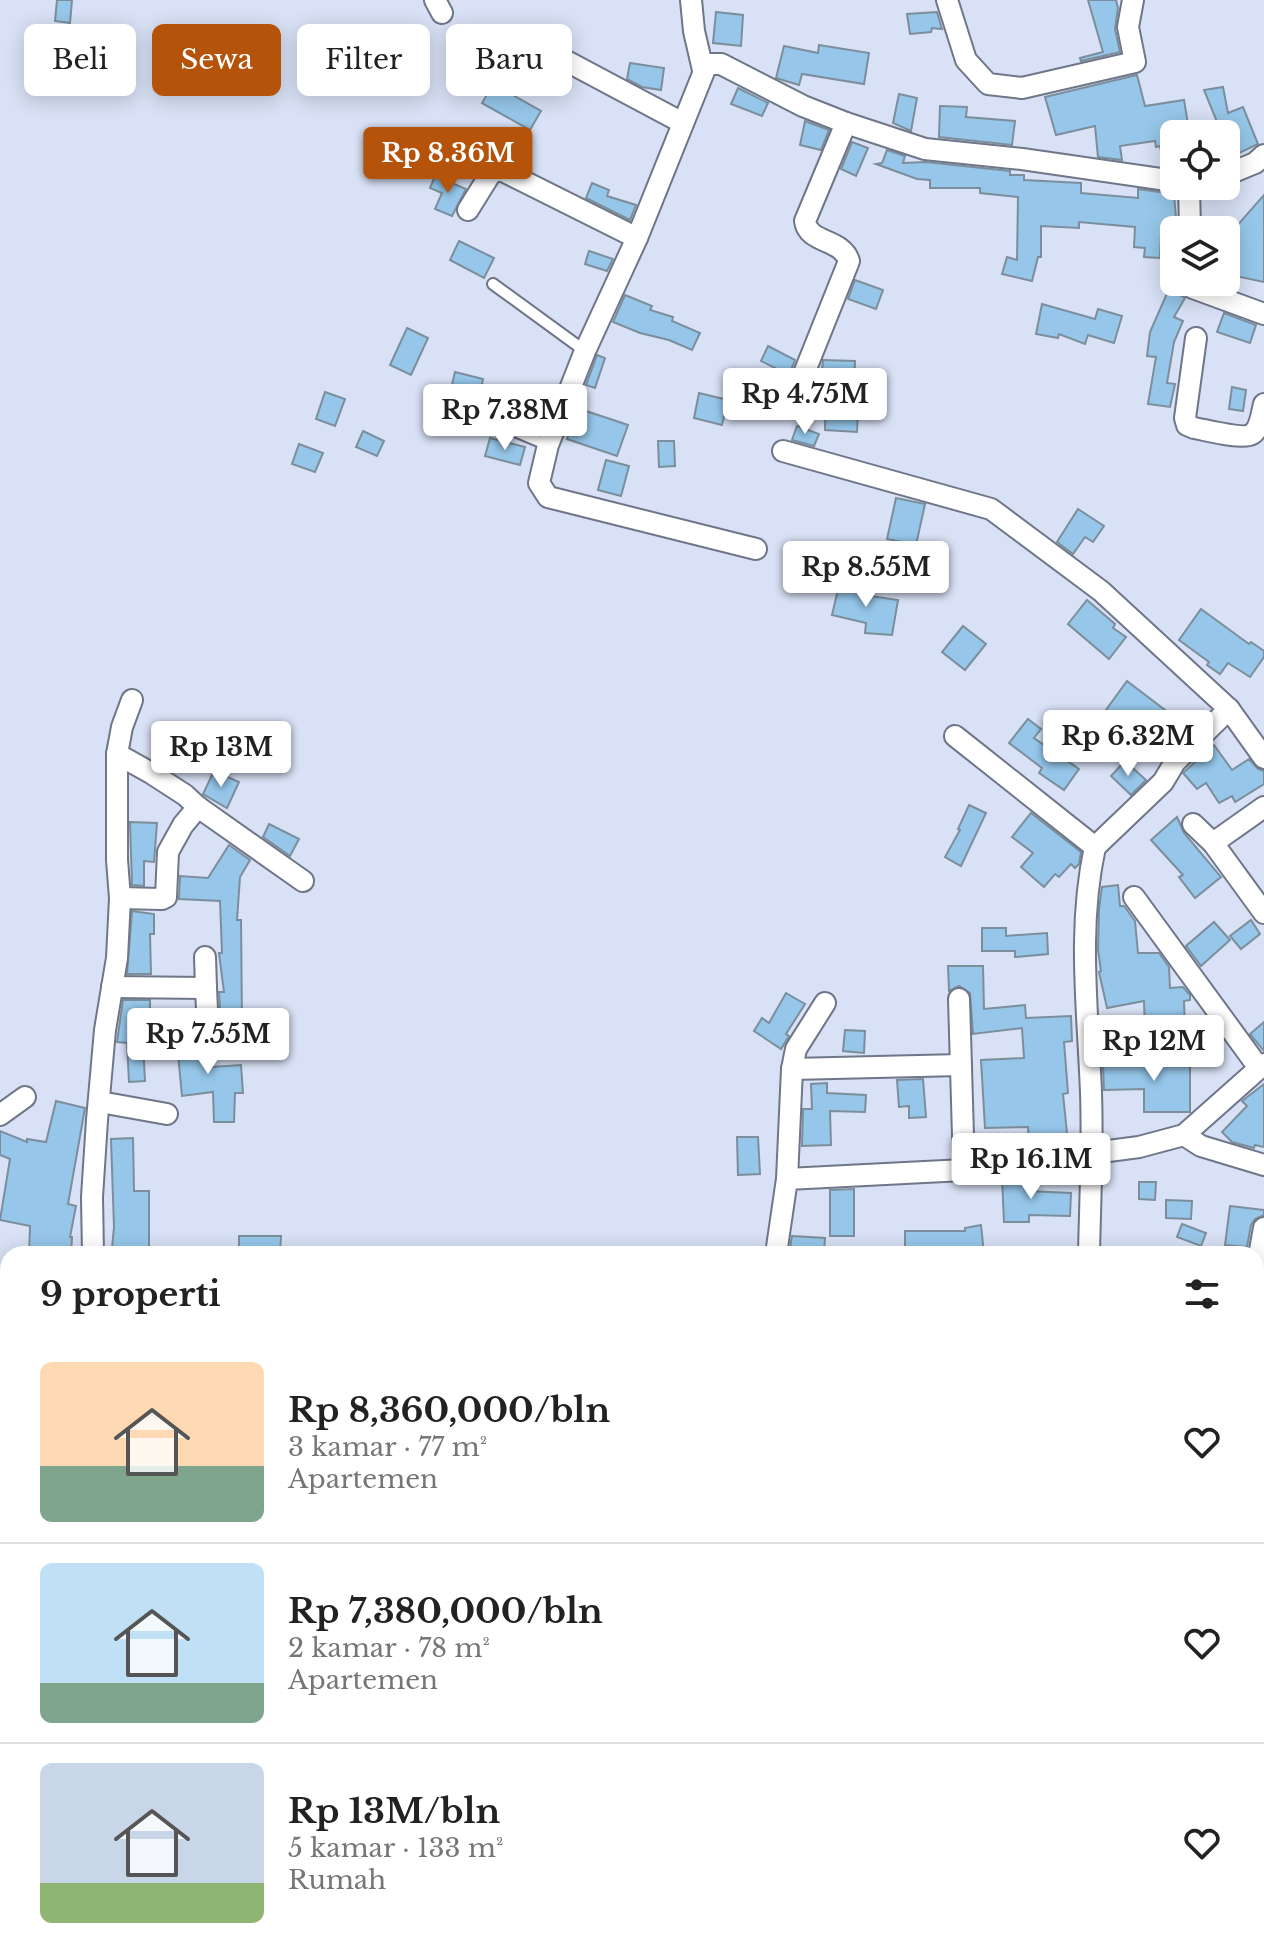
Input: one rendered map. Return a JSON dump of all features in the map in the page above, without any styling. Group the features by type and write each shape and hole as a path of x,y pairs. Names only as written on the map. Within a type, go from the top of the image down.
{"street":[{"path":"691,0 703,70"},
{"path":"947,0 966,60 988,84 1022,88 1135,62 1128,27 1133,0"},
{"path":"756,549 548,497 539,483 548,445 585,351 637,238 681,122 709,62 721,64 776,94 846,123 925,149 1160,179"},
{"path":"572,64 681,122"},
{"path":"801,381 849,261 842,248 806,229 805,221 846,123"},
{"path":"1240,170 1261,162"},
{"path":"468,210 491,173 501,170 637,238"},
{"path":"1215,296 1264,314"},
{"path":"1196,338 1186,409 1187,425 1243,436 1252,434 1256,431 1264,404"},
{"path":"783,451 991,509 1101,591 1229,709 1264,758"},
{"path":"93,1246 92,1197 105,1030 117,958 120,898 117,754 122,727 132,700"},
{"path":"1089,1246 1091,1097 1083,924 1087,881 1095,847 1163,782 1175,762 1229,709"},
{"path":"955,736 1095,847"},
{"path":"117,754 185,795 303,881"},
{"path":"120,898 166,897 168,852 183,825 198,807"},
{"path":"1213,843 1264,807"},
{"path":"1193,824 1213,843 1264,913"},
{"path":"787,1179 964,1170 1139,1147 1184,1135 1262,1066 1134,897"},
{"path":"205,957 208,1032"},
{"path":"112,987 206,988"},
{"path":"959,999 964,1170"},
{"path":"777,1246 787,1179 792,1069 796,1049 825,1003"},
{"path":"792,1069 961,1065"},
{"path":"0,1115 25,1097"},
{"path":"100,1102 167,1114"},
{"path":"1184,1135 1201,1146 1264,1165"}],"lane":[{"path":"493,284 585,351"},
{"path":"477,415 548,445"}],"building":[{"path":"57,0 72,0 70,23 55,21"},
{"path":"1088,0 1116,0 1115,29 1120,52 1081,61 1080,58 1103,52"},
{"path":"716,12 743,15 741,46 713,43"},
{"path":"937,12 942,29 932,28 931,32 910,34 907,14"},
{"path":"819,45 869,53 864,84 802,74 799,85 776,78 784,46 818,53"},
{"path":"630,63 664,68 661,90 642,87 627,79"},
{"path":"1137,75 1145,106 1184,100 1187,120 1160,120 1160,146 1156,147 1155,141 1120,146 1122,160 1098,157 1095,126 1056,135 1045,97"},
{"path":"1223,87 1228,113 1243,107 1258,144 1240,153 1240,120 1216,120 1204,90"},
{"path":"738,88 768,103 762,116 731,104"},
{"path":"899,94 917,98 911,131 893,123"},
{"path":"486,96 514,96 541,111 530,130 482,103"},
{"path":"940,106 967,107 966,117 1015,121 1012,145 939,137"},
{"path":"805,121 829,130 821,150 800,145"},
{"path":"852,142 868,148 856,176 841,169"},
{"path":"887,150 905,156 903,163 926,162 1010,171 1010,175 1024,175 1024,180 1081,183 1081,193 1138,198 1138,189 1160,192 1160,200 1174,200 1176,216 1160,216 1160,258 1144,257 1145,248 1134,247 1135,227 1079,222 1079,228 1041,226 1041,257 1038,257 1032,281 1002,274 1007,257 1017,260 1018,197 980,193 980,188 930,188 930,180 917,179 876,164 882,163"},
{"path":"435,176 466,189 452,216 435,209 442,193 430,188"},
{"path":"592,183 609,190 607,196 636,205 630,220 586,198"},
{"path":"1264,195 1264,282 1240,277 1240,222"},
{"path":"459,241 494,258 484,278 450,260"},
{"path":"589,251 613,259 607,271 585,264"},
{"path":"855,280 883,290 876,309 848,299"},
{"path":"625,295 700,333 692,350 613,322"},
{"path":"1166,296 1185,298 1174,317 1183,321 1174,342 1167,383 1175,384 1170,407 1148,404 1156,357 1147,356 1150,332"},
{"path":"1042,304 1095,319 1098,309 1122,316 1114,343 1088,335 1085,344 1059,334 1058,338 1036,334"},
{"path":"1224,313 1256,325 1250,343 1217,332"},
{"path":"407,328 428,338 411,375 390,365"},
{"path":"768,346 795,360 789,375 761,361"},
{"path":"597,355 605,358 595,388 586,385"},
{"path":"823,360 855,361 854,392 859,392 857,432 825,430 826,382 821,382"},
{"path":"455,372 483,379 478,404 449,397"},
{"path":"1232,387 1246,390 1243,411 1229,409"},
{"path":"325,392 345,399 335,426 316,419"},
{"path":"699,393 728,400 722,425 694,418"},
{"path":"577,408 628,425 617,456 567,439"},
{"path":"797,426 819,434 814,446 792,440"},
{"path":"363,431 384,441 377,456 356,447"},
{"path":"490,438 525,447 520,465 485,456"},
{"path":"658,441 674,441 675,466 659,467"},
{"path":"299,444 323,453 315,472 292,464"},
{"path":"606,460 629,466 621,496 598,490"},
{"path":"896,498 925,504 916,545 887,539"},
{"path":"1078,509 1104,526 1093,542 1085,537 1073,554 1057,542"},
{"path":"840,581 865,587 863,595 898,600 892,635 865,633 866,623 832,615"},
{"path":"1087,600 1115,624 1113,628 1126,637 1109,659 1068,624"},
{"path":"1201,609 1249,644 1251,642 1264,651 1264,657 1250,677 1228,663 1220,674 1179,640"},
{"path":"963,626 986,644 965,670 942,652"},
{"path":"1127,681 1165,710 1147,735 1106,710"},
{"path":"1028,719 1041,729 1034,738 1079,769 1064,790 1039,773 1042,768 1009,743"},
{"path":"1214,745 1232,770 1249,759 1264,771 1264,784 1235,802 1232,796 1219,803 1206,783 1197,789 1183,773"},
{"path":"1125,761 1146,780 1131,795 1111,776"},
{"path":"214,771 239,782 227,808 203,794"},
{"path":"969,805 986,813 961,866 945,857"},
{"path":"1031,813 1081,852 1075,868 1071,864 1059,877 1055,874 1044,887 1021,867 1033,853 1012,837"},
{"path":"1177,817 1184,833 1221,877 1195,898 1179,877 1183,875 1151,840"},
{"path":"130,822 157,823 154,862 144,861 144,886 132,885"},
{"path":"269,824 299,839 290,856 263,837"},
{"path":"229,845 250,860 240,877 237,920 241,920 242,1023 221,1023 219,992 224,992 219,953 222,953 220,901 179,899 180,876 208,878"},
{"path":"1118,885 1120,906 1124,906 1135,921 1138,953 1159,953 1169,967 1170,988 1183,987 1190,995 1190,1000 1184,1001 1185,1031 1145,1032 1144,1001 1107,1008 1099,972 1099,909 1102,887"},
{"path":"132,911 154,914 154,934 150,934 151,974 127,974"},
{"path":"1251,920 1260,934 1241,949 1230,936"},
{"path":"1214,922 1230,940 1201,966 1186,946"},
{"path":"982,928 1006,928 1006,936 1047,933 1048,954 1015,957 1015,951 982,951"},
{"path":"948,966 983,966 984,1009 1025,1005 1026,1018 1071,1016 1072,1041 1064,1042 1068,1093 1063,1094 1068,1143 1029,1148 1028,1127 985,1128 981,1060 1024,1058 1022,1028 973,1034 970,993 959,986 949,991"},
{"path":"786,993 805,1004 786,1034 789,1036 781,1049 754,1031 762,1018 769,1023"},
{"path":"123,1000 150,1000 152,1044 143,1044 145,1081 129,1082 127,1043 117,1042"},
{"path":"1264,1022 1264,1051 1250,1034"},
{"path":"845,1030 865,1031 864,1053 843,1051"},
{"path":"192,1032 201,1043 211,1044 211,1067 241,1065 243,1093 235,1093 234,1122 214,1122 213,1092 182,1096 176,1033"},
{"path":"1190,1056 1190,1112 1144,1112 1144,1089 1104,1090 1103,1064 1159,1062 1158,1059"},
{"path":"923,1079 926,1117 909,1118 909,1106 899,1107 897,1080"},
{"path":"827,1083 827,1093 866,1095 865,1112 830,1111 831,1145 802,1146 803,1109 812,1109 811,1084"},
{"path":"1264,1084 1264,1147 1255,1145 1254,1148 1232,1142 1222,1132 1247,1106 1242,1101"},
{"path":"56,1101 85,1108 68,1204 76,1206 70,1237 71,1246 29,1246 30,1226 0,1220 10,1159 0,1155 0,1131 27,1142 27,1139 46,1142"},
{"path":"737,1137 758,1137 760,1174 738,1175"},
{"path":"133,1138 134,1191 149,1191 149,1246 112,1246 111,1139"},
{"path":"1028,1175 1028,1191 1071,1193 1070,1216 1029,1215 1029,1222 1004,1222 1002,1178"},
{"path":"1139,1182 1156,1182 1155,1200 1139,1199"},
{"path":"854,1189 854,1236 830,1236 830,1190"},
{"path":"1166,1200 1192,1201 1191,1219 1166,1218"},
{"path":"1230,1206 1264,1210 1264,1215 1251,1225 1247,1246 1225,1245"},
{"path":"1182,1224 1206,1233 1201,1246 1177,1237"},
{"path":"981,1225 983,1246 905,1246 905,1231 965,1231 965,1228"},
{"path":"239,1236 281,1236 280,1246 239,1246"},
{"path":"792,1236 825,1238 824,1246 790,1246"}]}
